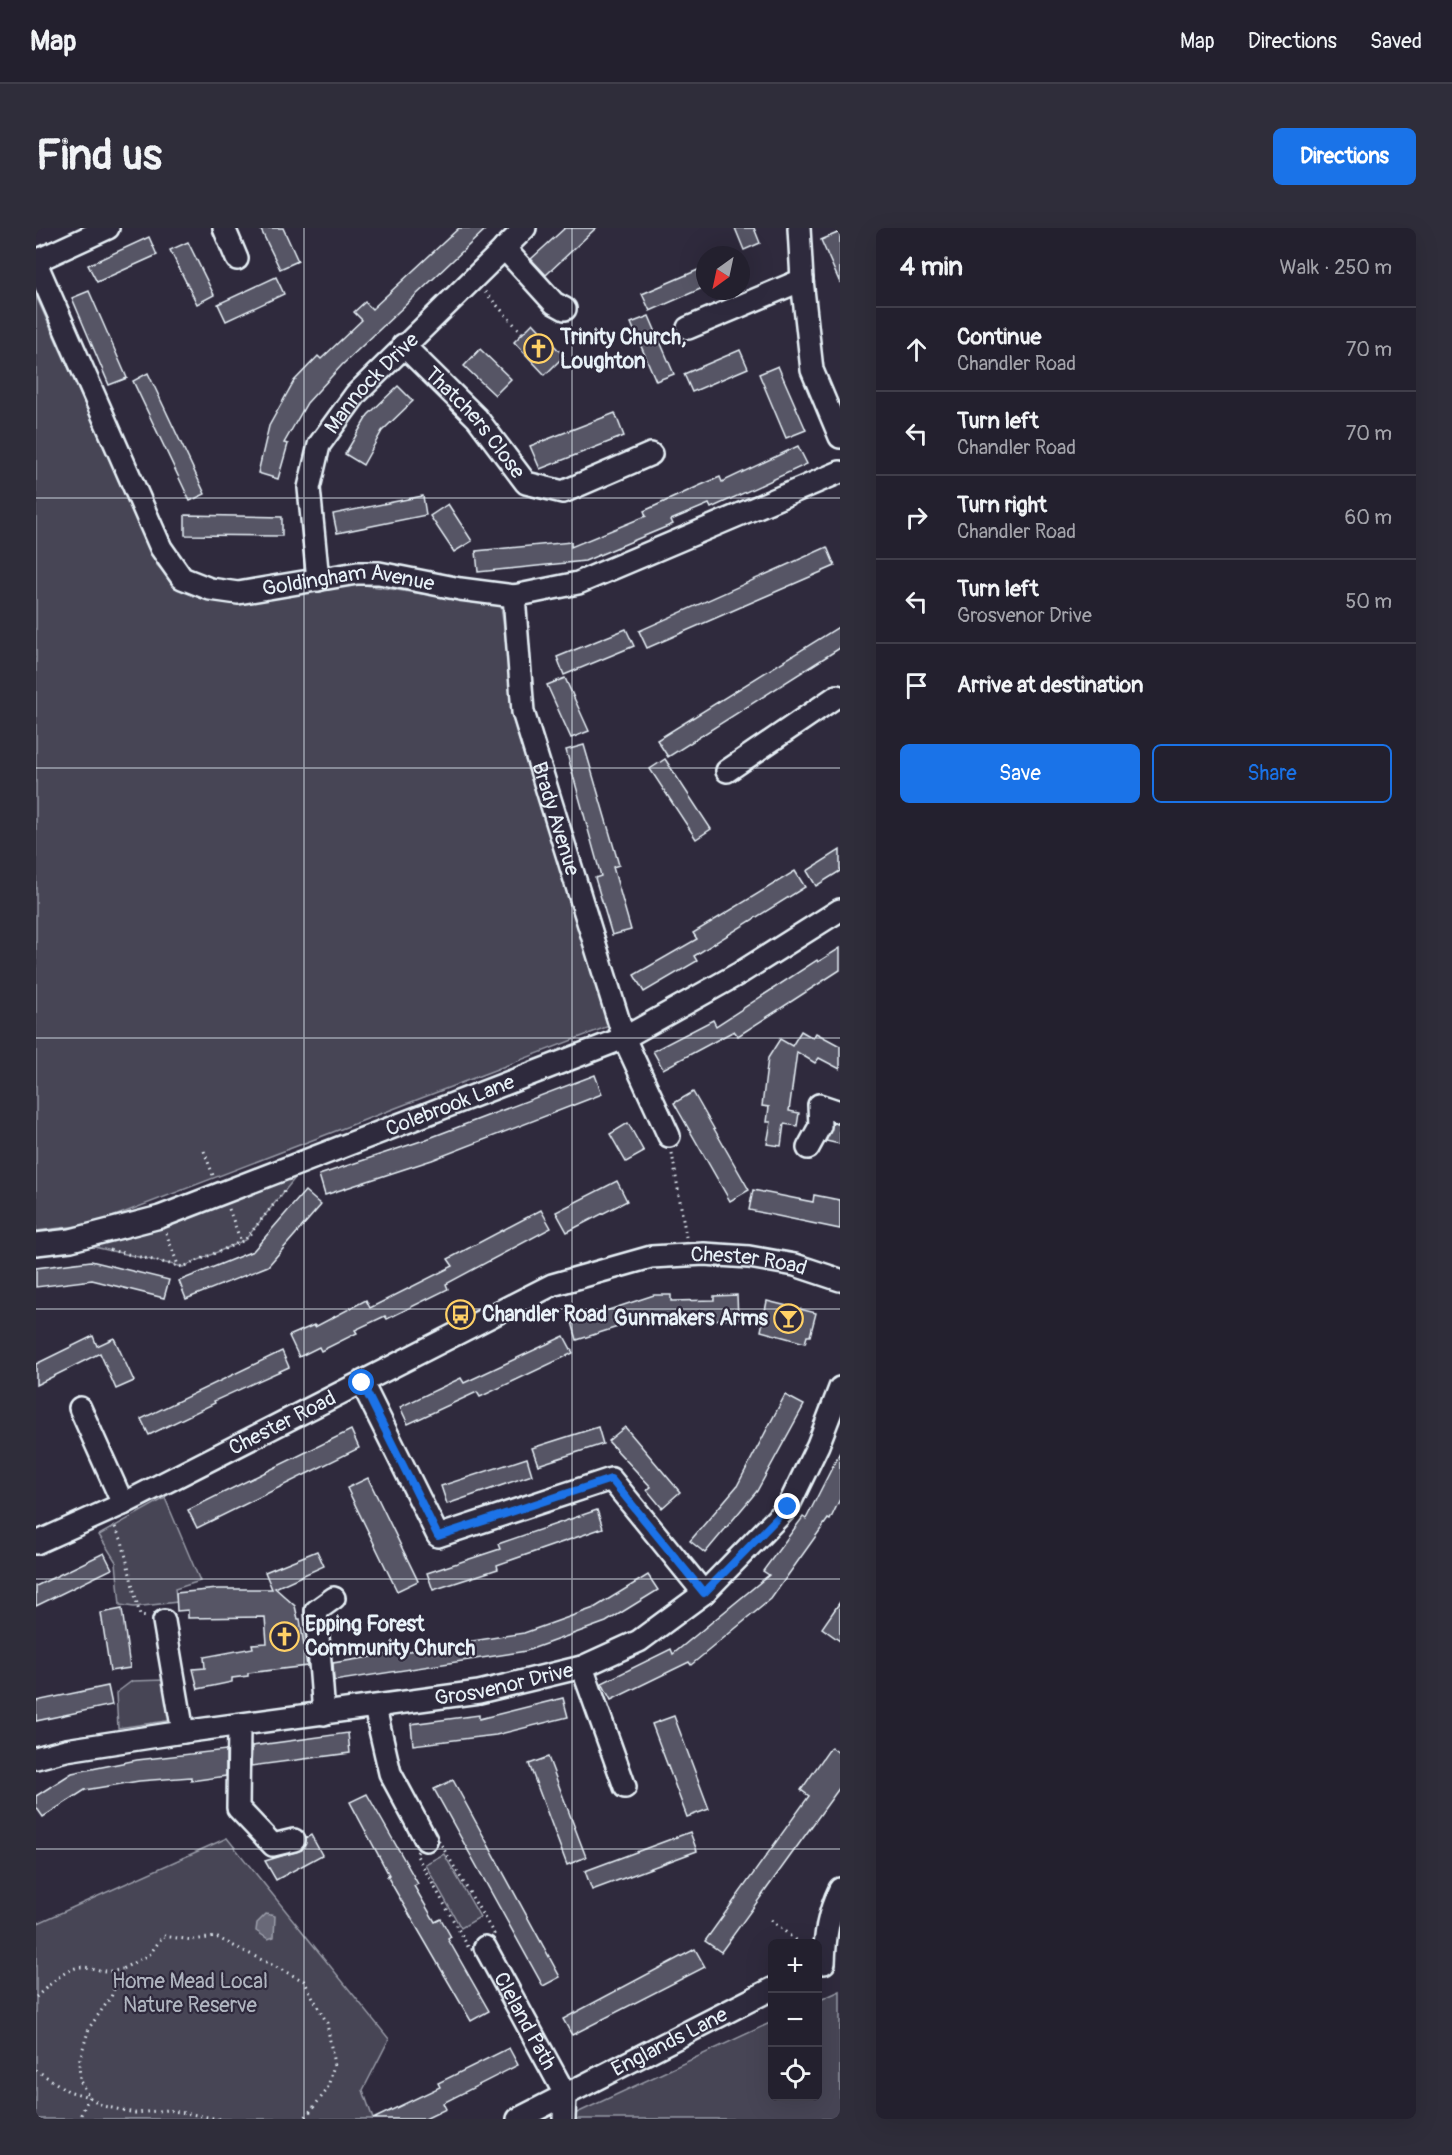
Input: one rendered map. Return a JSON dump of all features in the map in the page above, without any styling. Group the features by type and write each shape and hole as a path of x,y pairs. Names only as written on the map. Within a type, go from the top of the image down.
{"street":[{"path":"36,262 108,228"},
{"path":"224,228 237,259"},
{"name":"Mannock Drive","path":"318,580 309,488 319,445 356,394 525,228"},
{"path":"800,228 802,280 812,370 840,437"},
{"path":"504,248 554,303 565,309"},
{"name":"Goldingham Avenue","path":"36,262 161,548 182,578 210,590 238,592 357,573 379,573 460,589 514,596 578,583 840,472"},
{"path":"688,328 802,280"},
{"name":"Thatchers Close","path":"404,345 477,418 526,483 563,492 651,454"},
{"name":"Brady Avenue","path":"514,596 523,712 624,1038 670,1145"},
{"path":"727,771 837,696 840,697"},
{"name":"Colebrook Lane","path":"36,1244 71,1240 160,1217 624,1038 740,973 840,910"},
{"path":"808,1148 820,1126 819,1105 840,1112"},
{"name":"Chester Road","path":"36,1544 114,1508 552,1285 651,1257 688,1256 749,1257 795,1264 840,1280"},
{"path":"362,1383 438,1536 611,1479 704,1593"},
{"name":"Grosvenor Drive","path":"36,1758 66,1750 183,1732 375,1708 479,1692 582,1667 639,1641 704,1593 788,1507 818,1444 840,1388"},
{"path":"80,1408 114,1508"},
{"path":"324,1714 316,1611 334,1598"},
{"path":"164,1620 183,1732"},
{"path":"582,1667 626,1787"},
{"path":"375,1708 390,1773 426,1840"},
{"path":"239,1726 238,1808 273,1845 294,1840"},
{"path":"827,1962 825,1935 830,1911 840,1889"},
{"name":"Cleland Path","path":"485,1947 565,2094"},
{"name":"Englands Lane","path":"518,2119 768,1991"},
{"path":"564,2119 565,2094"}],"path":[{"path":"473,278 522,333"},
{"path":"670,1145 680,1193 688,1256"},
{"path":"204,1151 219,1194"},
{"path":"102,1248 183,1266 241,1242 288,1186"},
{"path":"232,1216 241,1242"},
{"path":"168,1240 178,1265"},
{"path":"114,1508 140,1617 164,1620"},
{"path":"426,1840 439,1840 494,1934 485,1947 470,1950 416,1854 426,1840"},
{"path":"771,1920 794,1939"},
{"path":"36,1997 68,1970 83,1967 106,1973 122,1969 150,1954 163,1936 192,1940 216,1936 304,1981 327,2023 334,2065 327,2091 304,2119"},
{"path":"89,2097 80,2081 79,2062 89,2028 111,1997 122,1969"},
{"path":"36,2070 68,2091 89,2097 103,2106 135,2112 168,2110 219,2119"},
{"path":"79,2119 89,2097"}],"green space":[{"path":"36,296 157,565 175,585 198,597 225,600 358,584 501,606 516,719 609,1026 94,1224 36,1231"},
{"path":"303,1168 245,1240 183,1267 81,1244"},
{"path":"165,1498 200,1581 175,1589 177,1602 134,1607 120,1605 116,1562 99,1535"},
{"path":"165,1680 173,1720 118,1728 116,1693 132,1681"},
{"name":"Home Mead Local Nature Reserve","path":"227,1838 389,2039 363,2090 373,2119 36,2119 36,1924"},
{"path":"444,1854 480,1917 461,1928 425,1864"},
{"path":"840,1991 840,2119 564,2119 768,2024 768,2101 822,2101 822,1999"}],"water":[{"path":"266,1914 275,1916 274,1937 268,1939 256,1931 257,1923"}],"building":[{"path":"260,228 283,228 298,261 280,269"},
{"path":"459,228 487,228 342,365 307,403 284,443 288,444 278,479 258,473 269,426 294,381 318,356 321,359 362,320 354,312 365,302 372,309"},
{"path":"565,228 596,228 546,275 531,259"},
{"path":"735,228 754,228 760,243 750,247 742,246"},
{"path":"840,232 840,283 821,240"},
{"path":"149,237 157,255 97,282 88,265"},
{"path":"188,242 214,295 197,304 170,250"},
{"path":"696,271 696,291 650,311 642,294"},
{"path":"276,277 284,294 226,321 218,304"},
{"path":"89,291 127,378 109,385 72,298"},
{"path":"649,316 674,374 656,381 631,323"},
{"name":"Trinity Church, Loughton","path":"533,323 564,356 545,375 514,342"},
{"path":"480,349 511,379 495,395 464,366"},
{"path":"740,350 748,368 692,392 684,374"},
{"path":"778,366 806,430 786,438 759,374"},
{"path":"148,373 205,494 190,501 133,381"},
{"path":"398,386 413,401 382,431 363,465 345,454 368,415"},
{"path":"615,413 624,436 540,469 530,446"},
{"path":"798,446 807,464 711,508 709,504 671,520 673,524 585,561 478,572 476,551 571,542 571,547 646,516 644,511 701,485 720,477 722,482"},
{"path":"423,496 426,515 337,533 333,514"},
{"path":"448,504 472,541 454,552 430,516"},
{"path":"185,515 282,517 282,536 185,535"},
{"path":"827,547 835,566 647,648 639,631"},
{"path":"840,626 840,648 668,757 657,740"},
{"path":"626,629 634,646 564,675 557,657"},
{"path":"565,678 589,731 571,738 547,685"},
{"path":"584,745 619,865 613,867 631,930 612,935 595,878 601,876 566,750"},
{"path":"665,759 711,829 696,839 650,769"},
{"path":"840,850 840,871 816,886 807,871"},
{"path":"795,871 805,887 694,956 697,961 644,992 634,975 697,939 693,933"},
{"path":"840,948 840,970 738,1036 734,1031 663,1069 653,1051 713,1020 716,1026 817,960 818,962"},
{"path":"801,1031 813,1038 816,1033 840,1046 840,1069 819,1058 815,1063 797,1052 789,1111 799,1113 797,1126 784,1124 781,1146 767,1144 771,1122 767,1122 769,1107 762,1106 768,1058 780,1039 792,1046"},
{"path":"595,1075 602,1094 432,1160 325,1195 319,1175 424,1140"},
{"path":"693,1092 749,1190 730,1201 674,1103"},
{"path":"628,1123 644,1152 626,1162 610,1134"},
{"path":"833,1123 840,1124 840,1144 826,1141"},
{"path":"617,1181 627,1201 567,1232 556,1212"},
{"path":"753,1190 813,1202 814,1195 840,1200 840,1229 749,1210"},
{"path":"305,1191 321,1205 268,1266 186,1299 179,1281 253,1251"},
{"path":"541,1210 551,1228 446,1284 448,1289 387,1319 385,1316 355,1330 357,1333 321,1351 319,1347 299,1357 289,1336 314,1325 315,1327 366,1300 370,1308 453,1266 448,1259"},
{"path":"91,1261 169,1280 164,1298 92,1280 36,1287 36,1268"},
{"path":"654,1295 671,1295 671,1301 714,1300 714,1296 737,1295 738,1319 652,1321 652,1316 577,1340 572,1322"},
{"name":"Gunmakers Arms","path":"767,1301 816,1313 810,1336 807,1336 805,1343 761,1331"},
{"path":"93,1336 97,1346 114,1338 134,1381 116,1389 100,1353 36,1385 36,1364"},
{"path":"564,1336 573,1353 480,1397 477,1392 408,1424 400,1407 461,1378 464,1383"},
{"path":"282,1351 289,1367 214,1401 215,1403 149,1435 141,1419"},
{"path":"785,1395 804,1405 757,1491 705,1553 690,1541 737,1486"},
{"path":"598,1427 603,1444 538,1465 532,1448"},
{"path":"625,1427 680,1492 662,1508 647,1490 651,1487 608,1441"},
{"path":"351,1430 359,1448 197,1528 188,1510"},
{"path":"840,1452 840,1499 830,1520 828,1519 771,1599 691,1665 689,1662 611,1700 602,1683 671,1649 673,1654 769,1575 763,1571 803,1517 806,1519"},
{"path":"527,1458 532,1475 447,1504 441,1486"},
{"path":"368,1478 418,1581 397,1591 347,1488"},
{"path":"597,1510 603,1528 497,1565 498,1569 433,1590 427,1573 500,1549 498,1544"},
{"path":"317,1551 324,1566 275,1588 295,1606 298,1619 300,1619 307,1666 248,1673 248,1676 232,1678 232,1682 198,1689 193,1669 205,1668 204,1657 253,1648 252,1644 267,1643 265,1617 188,1618 188,1610 177,1611 176,1593 218,1589 272,1589 265,1572"},
{"path":"104,1553 112,1569 36,1606 36,1586"},
{"path":"648,1575 658,1590 606,1622 526,1651 334,1681 333,1663 524,1633 594,1608"},
{"path":"840,1602 840,1641 822,1628"},
{"path":"122,1609 130,1668 110,1671 101,1613"},
{"path":"108,1686 112,1705 36,1721 36,1701"},
{"path":"563,1698 568,1717 496,1735 413,1745 411,1724 479,1715 479,1719"},
{"path":"674,1716 709,1809 687,1817 652,1724"},
{"path":"348,1733 350,1753 251,1766 252,1746"},
{"path":"831,1747 840,1754 840,1787 721,1952 705,1941 809,1796 801,1790"},
{"path":"226,1750 226,1776 191,1781 191,1777 139,1781 85,1790 43,1817 36,1807 36,1796 72,1773 137,1760"},
{"path":"548,1757 586,1857 567,1865 529,1764"},
{"path":"453,1780 560,1977 543,1986 434,1789"},
{"path":"367,1794 418,1884 414,1886 435,1922 441,1919 451,1937 448,1939 489,2011 471,2021 387,1876 389,1875 350,1802"},
{"path":"690,1832 697,1851 592,1890 585,1871"},
{"path":"311,1835 322,1855 276,1880 265,1861 302,1850 306,1838"},
{"path":"695,1949 705,1967 572,2035 563,2019"},
{"path":"509,2048 518,2065 443,2103 446,2109 425,2119 373,2119 440,2087 438,2083"}],"place":[{"name":"Trinity Church, Loughton","path":"539,349"},
{"name":"Chandler Road","path":"461,1314"},
{"name":"Gunmakers Arms","path":"789,1318"},
{"name":"Epping Forest Community Church","path":"284,1636"}],"route":[{"path":"362,1383 438,1536 611,1479 704,1593 788,1507"}]}
